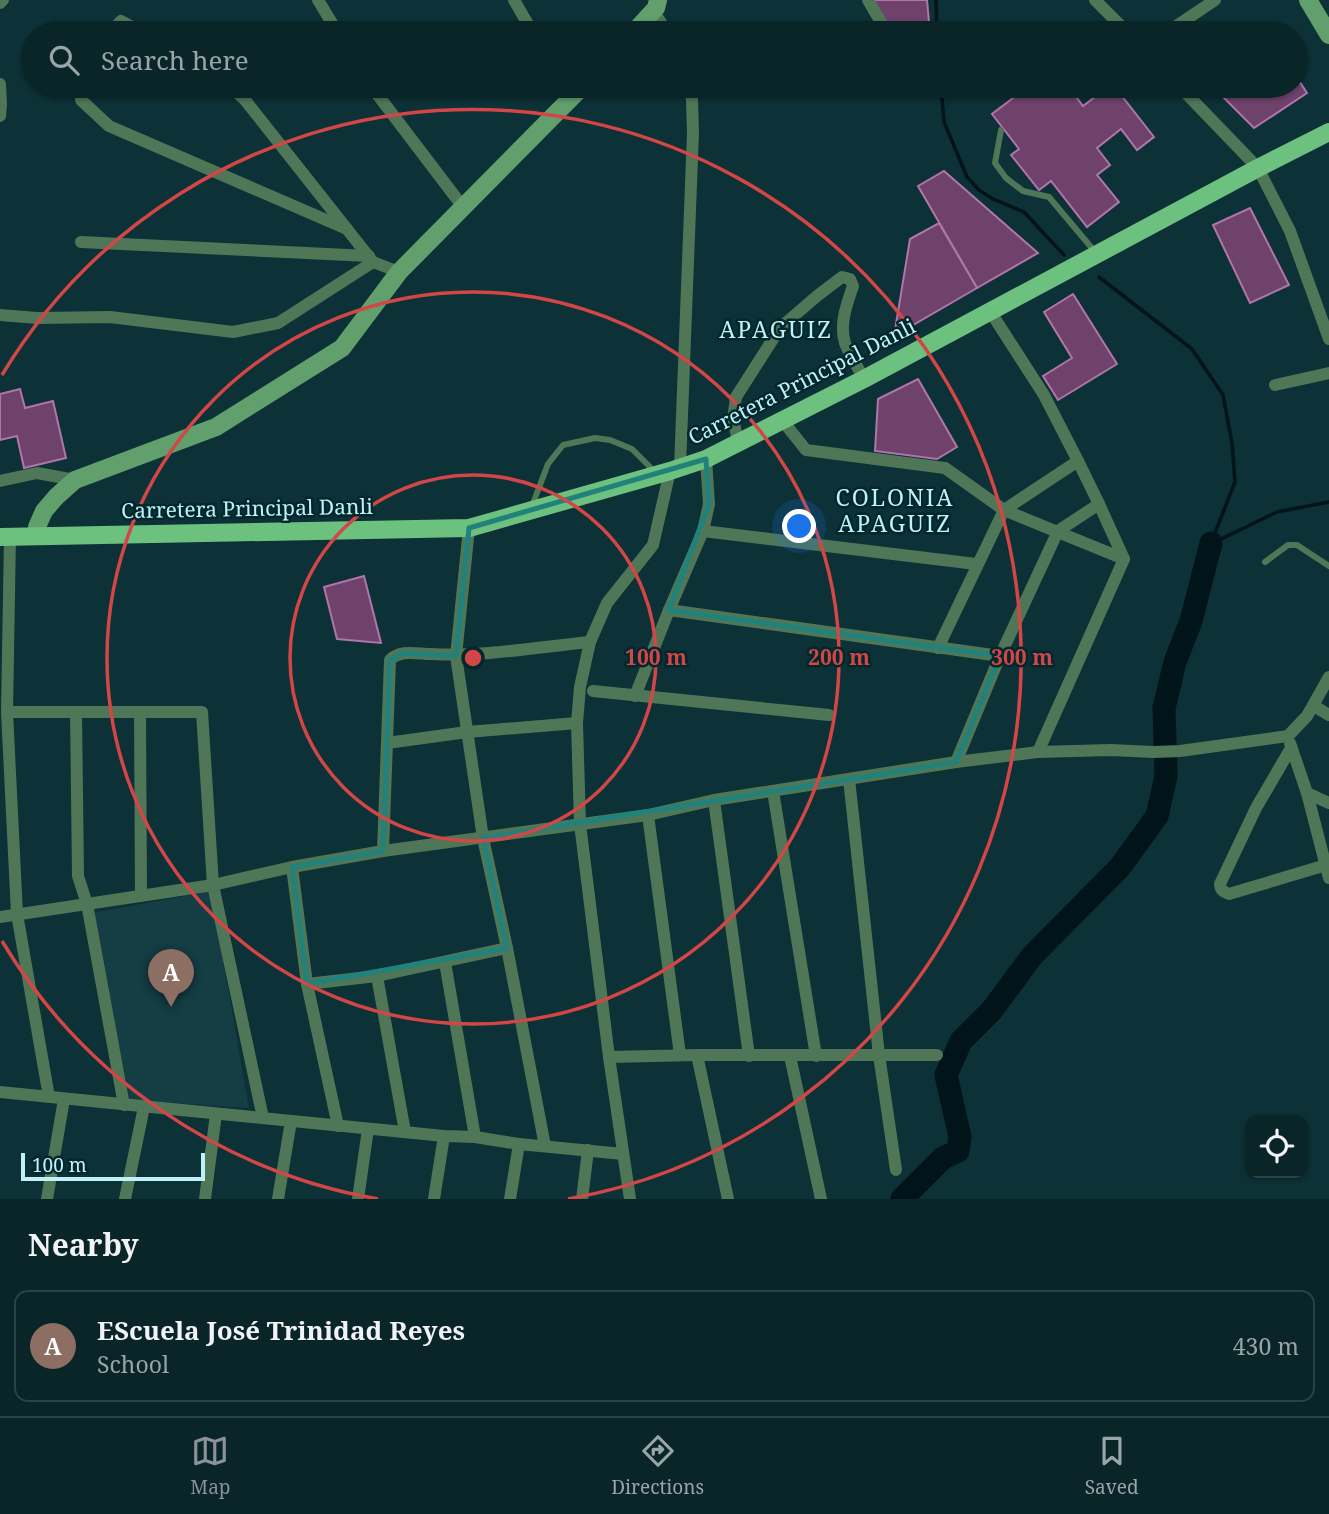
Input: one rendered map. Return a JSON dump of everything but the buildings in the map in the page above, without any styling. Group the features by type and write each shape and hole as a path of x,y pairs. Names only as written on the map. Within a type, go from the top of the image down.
{"main road":[{"name":"Carretera Principal Danli","path":"5,536 469,528 669,471 706,459 864,379 1329,132"}],"street":[{"path":"318,0 331,21"},
{"path":"514,0 526,21"},
{"path":"869,0 881,21"},
{"path":"1095,0 1116,21"},
{"path":"1184,21 1216,0"},
{"path":"1308,0 1329,35"},
{"path":"644,21 659,5"},
{"path":"0,84 0,116"},
{"path":"81,98 109,126 347,229"},
{"path":"243,98 371,259"},
{"path":"380,98 463,207"},
{"path":"36,535 44,510 75,480 216,427 342,348 400,272 565,98"},
{"path":"630,1199 608,1057 580,824 577,723 580,687 590,642 607,603 653,545 669,471 693,132 692,98"},
{"path":"1191,98 1258,168 1290,231 1329,339"},
{"path":"81,242 371,259 400,272"},
{"path":"0,315 37,318 110,317 233,332 278,323 371,259"},
{"path":"738,442 733,419 736,397 780,328 840,278 850,279 853,286 842,327 845,343 864,379"},
{"path":"827,288 848,302"},
{"path":"990,311 1045,395 1124,559 1038,752"},
{"path":"1275,386 1329,373"},
{"path":"782,421 806,450 945,468 1004,510 1124,559"},
{"path":"635,696 703,531 709,505 706,459"},
{"path":"938,648 1004,510 1078,461"},
{"path":"0,481 37,473 75,480"},
{"path":"956,762 1000,656 1058,531 1099,503"},
{"path":"469,528 456,656 483,838 508,948 545,1146"},
{"path":"703,531 976,564"},
{"path":"5,536 7,712 17,914 49,1097"},
{"path":"669,610 1000,656"},
{"path":"383,851 390,660 395,655 404,653 456,656 590,642"},
{"path":"1289,742 1307,793 1327,871 1229,894 1222,891 1220,884 1289,742 1314,706 1329,677"},
{"path":"593,691 829,715"},
{"path":"1314,706 1329,715"},
{"path":"7,712 202,712 213,885 263,1118"},
{"path":"76,712 78,876 87,904 124,1105"},
{"path":"140,712 141,896"},
{"path":"387,743 467,732 577,723"},
{"path":"0,917 213,885 292,867 383,851 648,815 714,800 956,762 1038,752 1180,751 1289,742"},
{"path":"849,779 879,1055 896,1170"},
{"path":"773,791 816,1056"},
{"path":"1307,793 1329,803"},
{"path":"714,800 749,1055"},
{"path":"648,815 681,1055"},
{"path":"292,867 307,984 338,1126"},
{"path":"307,984 377,976 508,948"},
{"path":"445,962 475,1137"},
{"path":"377,976 405,1132"},
{"path":"698,1055 728,1199"},
{"path":"608,1057 937,1055"},
{"path":"790,1056 821,1199"},
{"path":"0,1093 475,1137 623,1154"},
{"path":"47,1199 64,1099"},
{"path":"125,1199 144,1107"},
{"path":"205,1199 216,1114"},
{"path":"278,1199 291,1121"},
{"path":"358,1199 368,1129"},
{"path":"434,1199 444,1136"},
{"path":"510,1199 519,1143"},
{"path":"582,1199 587,1150"}],"lane":[{"path":"1001,130 995,163 1006,178 1023,191 1049,197 1097,254"},
{"path":"530,511 548,464 563,445 595,438 610,440 632,449 669,471"},
{"path":"1265,562 1288,545 1297,545 1329,566"}],"highlighted area":[{"path":"706,459 709,504 669,610 1000,656 956,762 483,838 507,948 307,984 292,867 383,851 390,660 404,653 456,656 469,528"}],"shaded area":[{"path":"211,891 249,1108 130,1100 92,913"}],"waterway":[{"path":"936,0 937,21"},
{"path":"942,98 944,122 967,177 979,190 993,199 1024,212 1064,255"},
{"path":"1099,277 1192,349 1223,395 1232,443 1235,482 1211,543"},
{"path":"1213,543 1277,512 1329,502"},
{"path":"902,1199 943,1158 958,1151 960,1137 946,1075 961,1041 992,1010 1032,956 1120,867 1157,816 1166,776 1164,708 1175,662 1191,621 1211,543"}],"place":[{"name":"EScuela José Trinidad Reyes","path":"171,1007"}],"district":[{"name":"APAGUIZ","path":"776,330"},
{"name":"COLONIA APAGUIZ","path":"895,511"}]}
